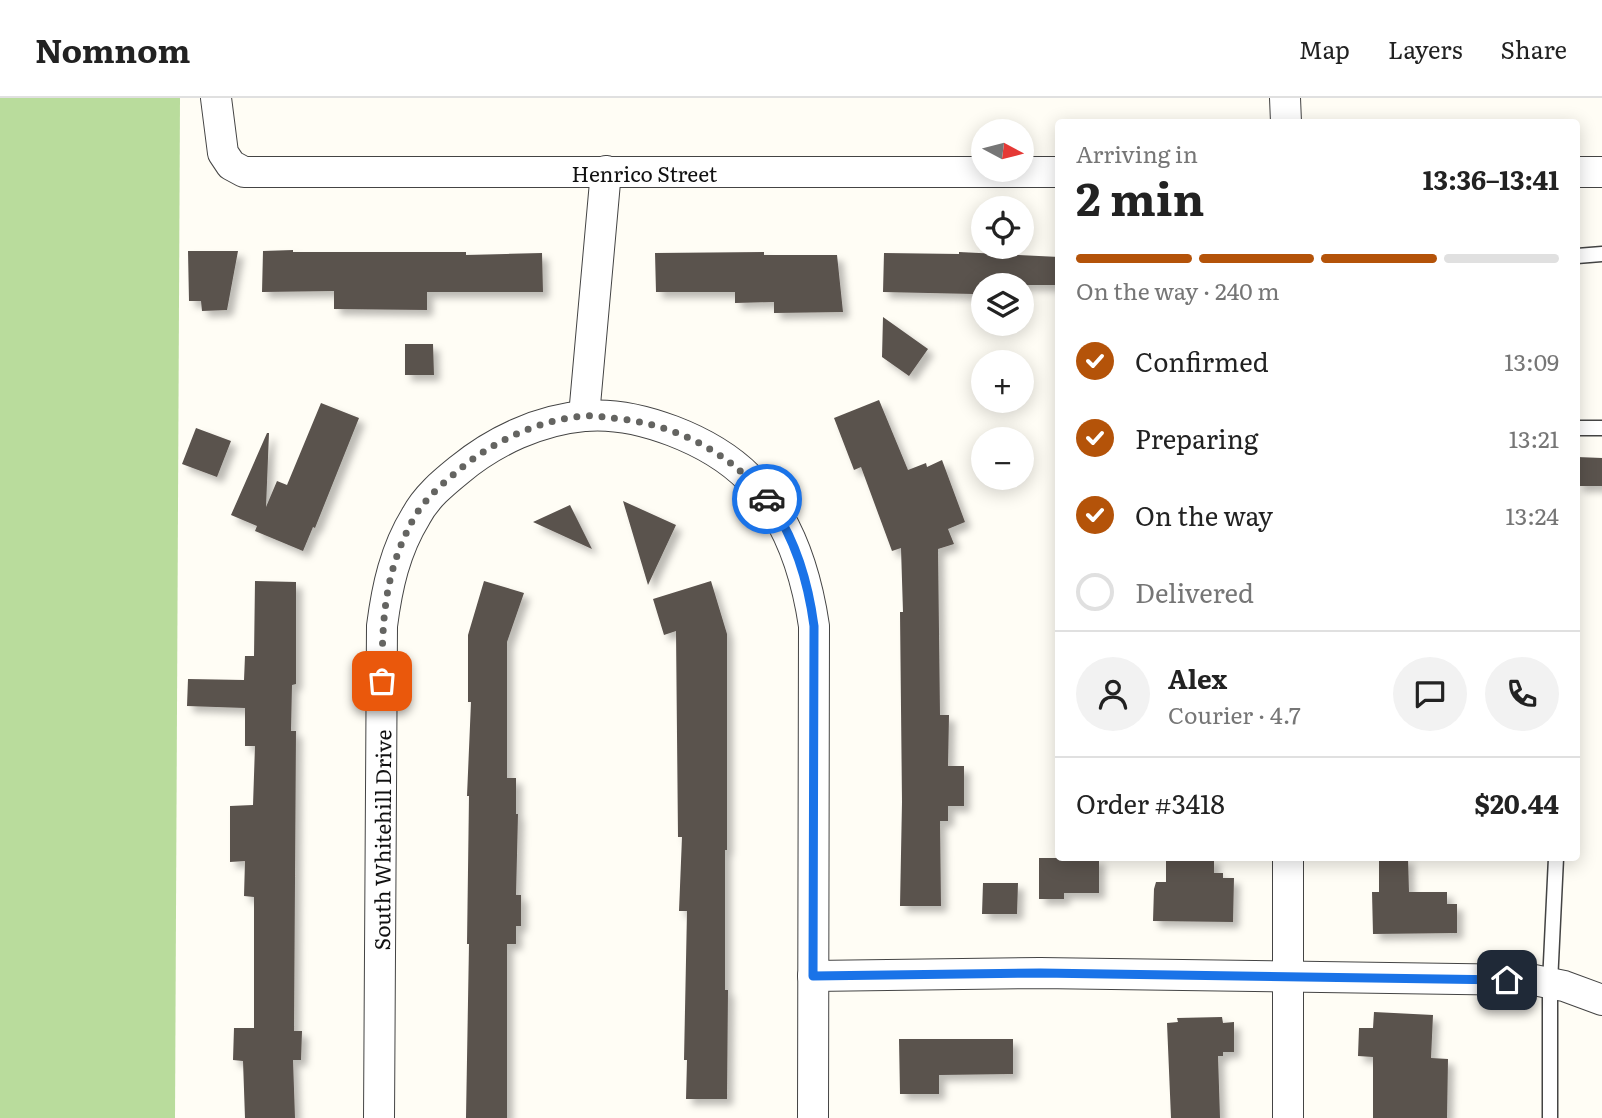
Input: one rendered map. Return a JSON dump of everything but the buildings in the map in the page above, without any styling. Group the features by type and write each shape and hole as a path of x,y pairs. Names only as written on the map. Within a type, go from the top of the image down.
{"street":[{"name":"Henrico Street","path":"216,98 223,153 231,165 244,172 1055,172"},
{"path":"1286,98 1286,119"},
{"path":"584,416 606,171"},
{"path":"1580,172 1602,172"},
{"name":"South Whitehill Drive","path":"380,1118 382,626 386,593 398,552 416,514 439,487 473,458 504,440 545,424 584,416 643,422 687,436 718,452 750,478 775,510 796,549 809,591 814,626 813,1118"},
{"path":"1288,861 1288,1118"},
{"path":"813,976 1040,973 1534,980 1602,1000"}],"lane":[{"path":"1580,256 1602,254"},
{"path":"1580,428 1602,428"},
{"path":"1550,1118 1550,983 1556,861"}],"green space":[{"path":"0,98 180,98 175,1118 0,1118"}],"way so far":[{"path":"382,681 382,626 386,593 398,552 416,514 439,487 473,458 504,440 545,424 584,416 643,422 687,436 718,452 750,478 767,499"}],"route":[{"path":"767,499 796,549 809,591 814,626 813,976 1040,973 1507,980"}]}
